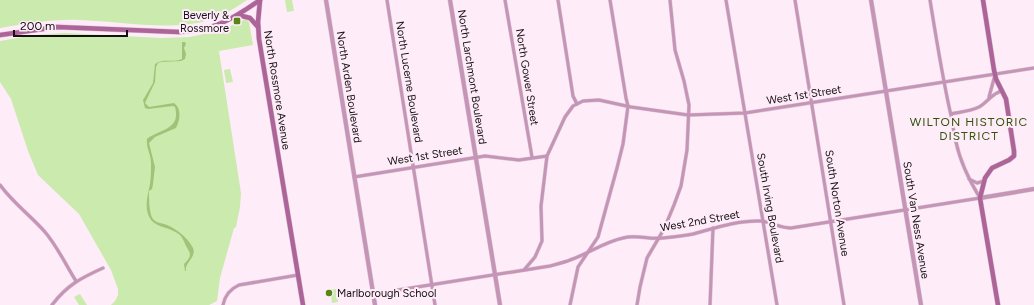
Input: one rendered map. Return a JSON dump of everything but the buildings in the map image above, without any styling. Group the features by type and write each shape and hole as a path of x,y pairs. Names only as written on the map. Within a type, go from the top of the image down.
{"main road":[{"path":"0,35 57,27 186,32 217,26 238,15 260,0"},
{"name":"North Rossmore Avenue","path":"260,0 258,28 303,305"},
{"path":"983,0 995,74 1006,99 1014,151 1014,156 1009,160 992,168 984,181 980,198 998,305"},
{"path":"238,15 247,16 258,28"}],"street":[{"name":"North Arden Boulevard","path":"326,0 375,305"},
{"name":"North Lucerne Boulevard","path":"386,0 435,305"},
{"name":"North Larchmont Boulevard","path":"450,0 500,305"},
{"name":"North Gower Street","path":"505,0 532,157"},
{"path":"524,270 535,257 542,241 541,206 547,156 561,123 573,106 577,104 573,96 558,0"},
{"path":"570,305 578,267 594,245 600,231 623,144 628,106 610,0"},
{"path":"637,305 647,258 664,229 682,180 687,150 687,93 675,50 670,0"},
{"name":"South Irving Boulevard","path":"726,0 777,305"},
{"name":"South Norton Avenue","path":"795,0 844,305"},
{"name":"South Van Ness Avenue","path":"871,0 921,305"},
{"path":"930,0 943,82 951,114 955,140 959,155 969,179 980,198"},
{"name":"West 1st Street","path":"577,104 589,100 688,115 745,113 1034,68"},
{"path":"988,100 995,74"},
{"path":"951,114 974,109 988,100 993,94 1003,90"},
{"name":"West 1st Street","path":"354,177 475,157 490,156 519,160 547,156"},
{"path":"969,179 977,183 984,181"},
{"path":"0,185 8,196 52,240 76,281"},
{"name":"West 2nd Street","path":"373,294 550,266 571,260 606,243 624,237 638,236 659,239 691,234 740,223 763,221 783,228 791,228 1034,189"},
{"path":"710,305 713,228"},
{"path":"52,305 58,296 76,281 103,268"},
{"path":"223,305 230,290 239,285 298,275"}],"shaded area":[{"path":"0,0 247,0 233,9 209,20 178,25 162,26 59,20 0,28"},
{"path":"285,0 292,0 294,11 287,12"},
{"path":"246,19 249,22 253,45 219,51 241,193 236,227 234,228 220,278 217,301 209,305 111,305 118,295 118,289 111,270 79,214 38,175 28,151 11,99 0,82 0,41 35,35 65,33 161,38 189,37 219,31"},
{"path":"182,42 185,42 186,44 184,48 186,54 185,59 181,61 158,63 156,67 155,82 145,103 149,107 174,103 177,105 179,111 179,118 176,128 155,137 149,143 155,167 152,189 149,191 149,202 153,219 178,231 185,237 193,248 194,251 187,265 186,271 184,264 190,253 182,237 173,230 154,223 147,211 151,160 147,146 147,139 172,125 176,115 175,107 148,109 145,108 143,100 153,83 155,64 161,61 175,61 182,59"},
{"path":"230,69 233,82 226,83 224,70"},
{"path":"336,289 338,302 332,303 330,290"},
{"path":"80,294 87,305 79,305 74,297"}],"place":[{"name":"Beverly & Rossmore","path":"237,21"},
{"name":"Marlborough School","path":"329,293"}],"district":[{"name":"WILTON HISTORIC DISTRICT","path":"969,129"}]}
